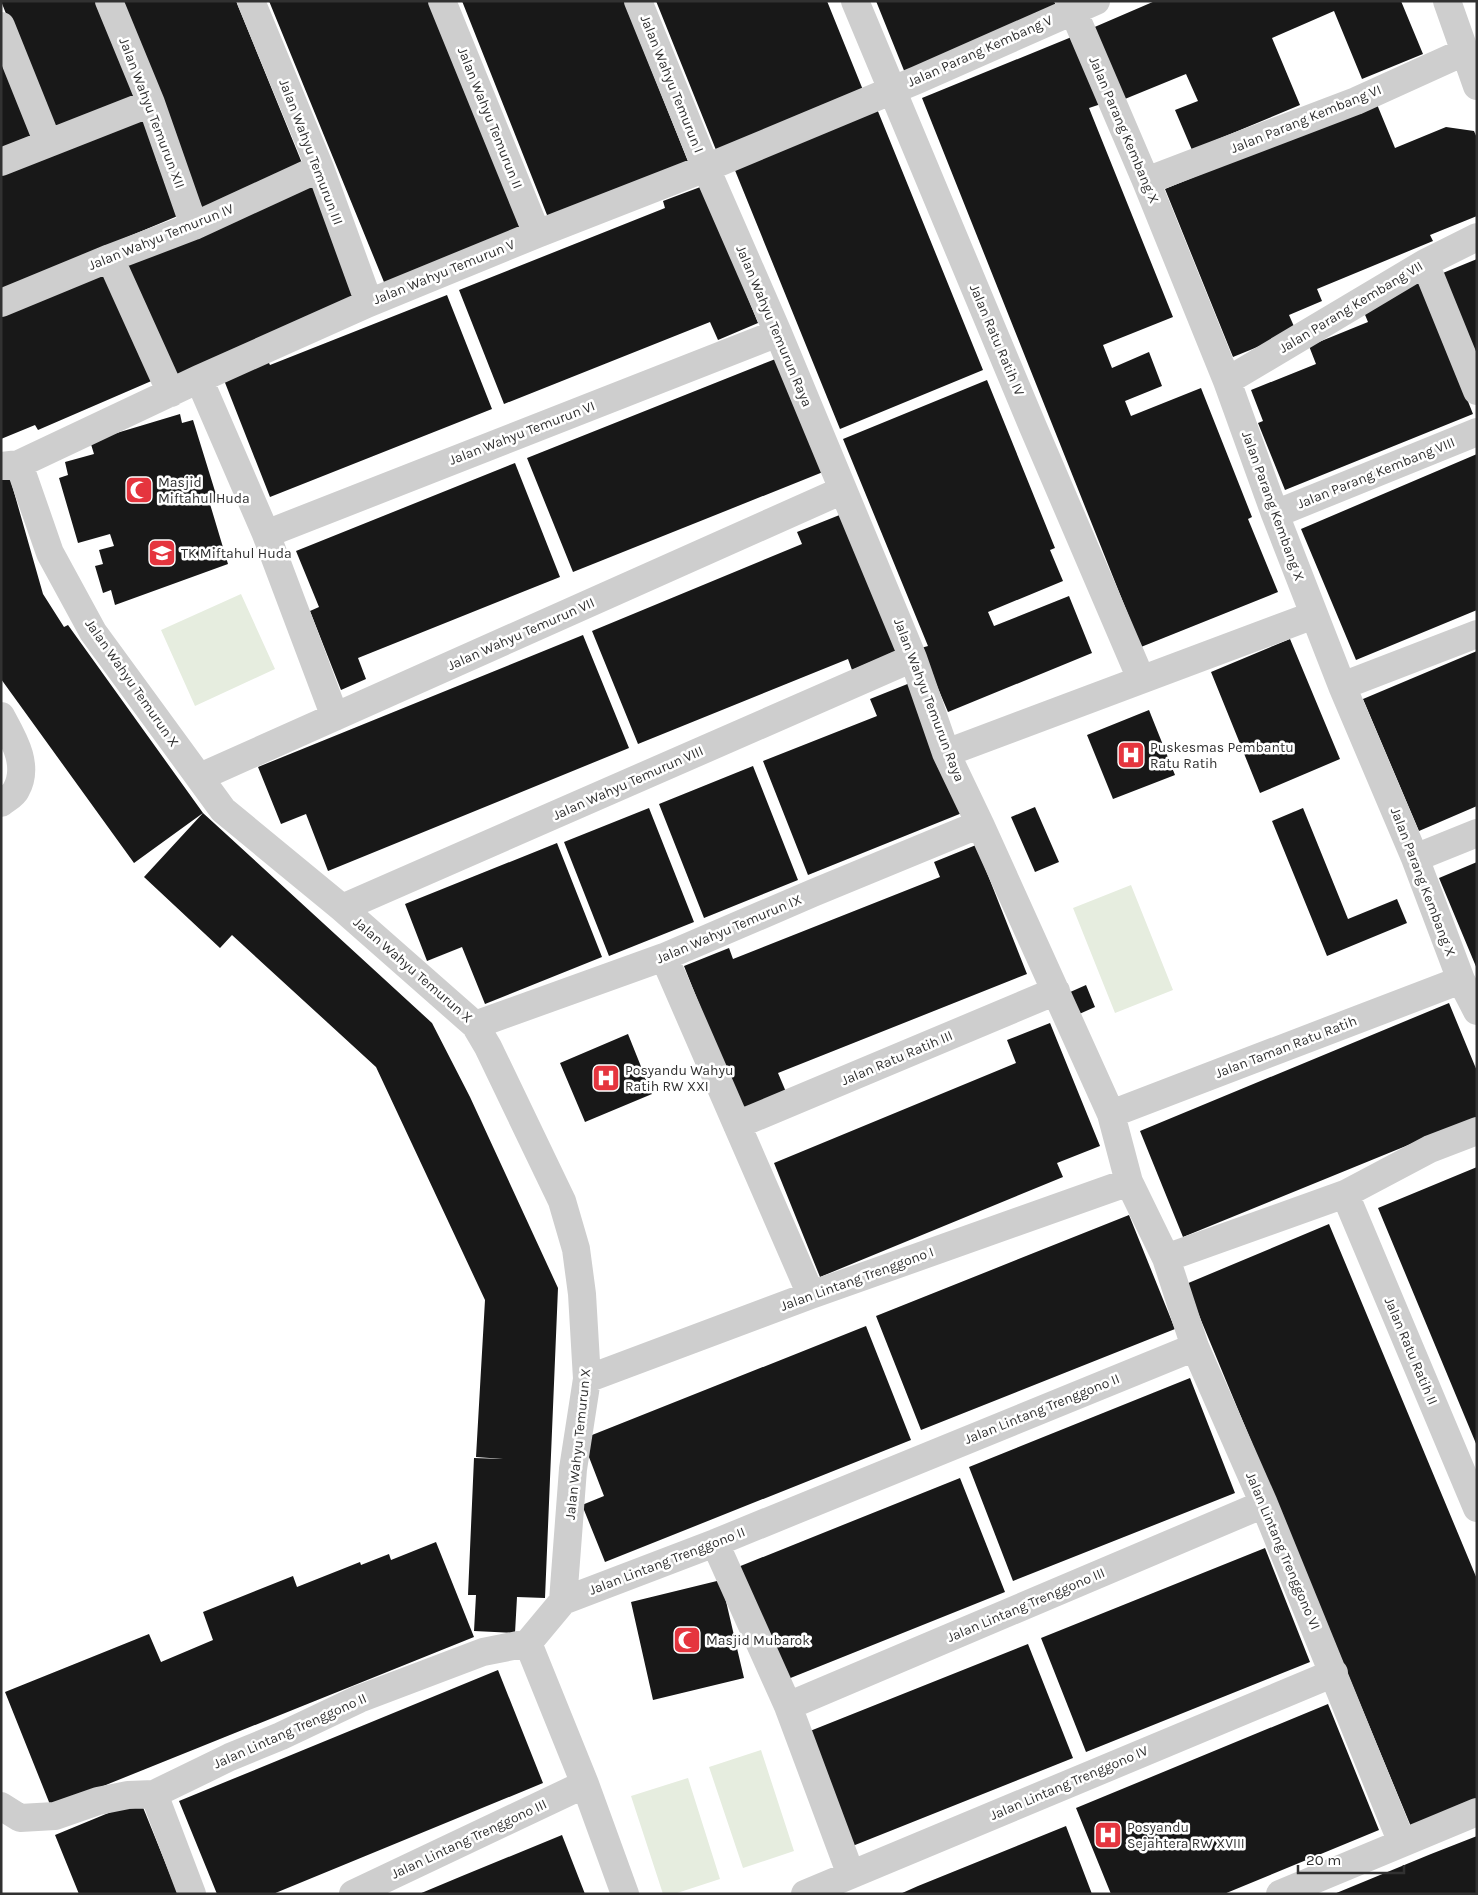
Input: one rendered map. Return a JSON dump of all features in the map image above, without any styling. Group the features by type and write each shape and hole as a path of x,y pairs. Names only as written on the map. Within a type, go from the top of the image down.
{"street":[{"name":"Jalan Wahyu Temurun XII","path":"109,1 151,103 194,226"},
{"name":"Jalan Wahyu Temurun III","path":"250,1 320,168 368,303"},
{"name":"Jalan Wahyu Temurun II","path":"442,1 537,234"},
{"name":"Jalan Wahyu Temurun I","path":"638,1 706,168"},
{"name":"Jalan Ratu Ratih IV","path":"855,1 1029,418 1141,678"},
{"path":"1447,1 1477,86"},
{"name":"Jalan Parang Kembang V","path":"892,89 917,80 1079,4"},
{"name":"Jalan Parang Kembang X","path":"1079,4 1146,181 1227,381 1275,514 1342,686 1415,858 1460,980 1477,1011"},
{"path":"1,26 48,143"},
{"name":"Jalan Parang Kembang VI","path":"1146,181 1356,101 1464,52"},
{"name":"Jalan Wahyu Temurun V","path":"10,465 368,303 706,168 892,89"},
{"path":"1,162 151,103"},
{"name":"Jalan Wahyu Temurun IV","path":"1,303 194,226 320,168"},
{"name":"Jalan Wahyu Temurun Raya","path":"706,168 778,333 913,658 946,753 1111,1114 1129,1182 1166,1258"},
{"name":"Jalan Parang Kembang VII","path":"1227,381 1425,263 1477,237"},
{"path":"110,258 171,392"},
{"path":"1425,263 1477,391"},
{"name":"Jalan Wahyu Temurun VI","path":"266,534 778,333"},
{"path":"200,379 266,534 335,717"},
{"name":"Jalan Parang Kembang VIII","path":"1275,514 1477,432"},
{"name":"Jalan Wahyu Temurun X","path":"10,465 50,553 93,632 223,810 342,908 475,1025 488,1047 562,1201 576,1249 582,1294 587,1379 573,1469 563,1601"},
{"name":"Jalan Wahyu Temurun VII","path":"200,778 843,490"},
{"path":"946,753 1141,678 1314,615"},
{"path":"1342,686 1477,634"},
{"name":"Jalan Wahyu Temurun VIII","path":"342,908 913,658"},
{"path":"1,716 19,748 21,774 16,792 1,803"},
{"name":"Jalan Wahyu Temurun IX","path":"475,1025 664,957 980,824"},
{"path":"1415,858 1477,832"},
{"path":"664,957 811,1295"},
{"name":"Jalan Taman Ratu Ratih","path":"1111,1114 1460,980"},
{"name":"Jalan Ratu Ratih III","path":"737,1124 1056,991"},
{"path":"1166,1258 1345,1194 1430,1149 1477,1131"},
{"name":"Jalan Lintang Trenggono I","path":"587,1379 811,1295 1129,1182"},
{"name":"Jalan Ratu Ratih II","path":"1345,1194 1477,1508"},
{"name":"Jalan Lintang Trenggono VI","path":"1166,1258 1196,1347 1264,1504 1402,1843"},
{"name":"Jalan Lintang Trenggono II","path":"154,1794 230,1757 281,1736 359,1699 483,1652 528,1643 563,1601 715,1543 1196,1347"},
{"name":"Jalan Lintang Trenggono III","path":"788,1706 1264,1504"},
{"path":"715,1543 788,1706 851,1875"},
{"path":"528,1643 585,1784 625,1894"},
{"name":"Jalan Lintang Trenggono IV","path":"805,1894 1334,1673"},
{"name":"Jalan Lintang Trenggono III","path":"353,1894 585,1784"},
{"path":"10,1812 54,1816 113,1798 128,1795 154,1794 192,1894"},
{"path":"1280,1894 1477,1812"}],"shaded area":[{"path":"241,594 275,669 195,706 161,630"},
{"path":"1131,885 1173,990 1115,1013 1073,908"},
{"path":"761,1750 794,1851 743,1868 709,1767"},
{"path":"688,1778 720,1879 674,1894 663,1894 631,1796"}],"building":[{"path":"1,1 99,1 139,101 54,135"},
{"path":"117,1 236,1 304,168 203,210"},
{"path":"269,1 429,1 524,230 386,287"},
{"path":"462,1 624,1 689,164 549,220"},
{"path":"656,1 827,1 863,90 716,150"},
{"path":"876,1 1054,1 1058,11 905,73"},
{"path":"1155,1 1401,1 1423,54 1362,79 1334,11 1272,38 1300,105 1192,150 1175,110 1198,101 1186,74 1120,101 1090,29"},
{"path":"1074,36 1101,104 1089,108 1173,317 1103,345 1112,368 1149,352 1162,386 1125,401 1131,416 1201,388 1252,517 1248,519 1278,592 1141,647 922,98"},
{"path":"1,47 40,142 1,158"},
{"path":"1376,102 1395,148 1446,127 1474,131 1477,138 1477,216 1430,235 1433,241 1317,289 1322,301 1289,315 1296,331 1233,357 1165,189"},
{"path":"875,104 983,370 840,429 732,163"},
{"path":"145,111 164,156 156,159 180,215 1,290 1,172"},
{"path":"311,182 360,297 172,378 124,267"},
{"path":"703,186 758,323 718,340 710,322 504,404 459,290 665,208 663,201"},
{"path":"1477,259 1477,374 1438,275"},
{"path":"109,270 156,379 38,430 35,425 1,439 1,317"},
{"path":"1420,281 1473,414 1285,490 1258,423 1263,421 1251,390 1316,364 1309,346 1368,322 1361,305"},
{"path":"447,295 492,409 270,497 222,375 266,357 270,365"},
{"path":"778,358 823,472 573,572 527,458"},
{"path":"987,380 1055,548 1050,550 1063,581 988,612 994,626 1069,596 1092,653 948,712 921,648 928,646 843,439"},
{"name":"Masjid Miftahul Huda","path":"180,414 182,423 193,420 218,501 210,504 228,564 115,605 111,590 103,593 95,566 103,564 99,550 114,546 110,534 78,543 59,478 68,475 65,462 94,454 90,441"},
{"path":"1477,454 1477,610 1356,660 1301,529"},
{"path":"515,463 560,577 358,658 366,679 341,690 310,611 319,607 296,551"},
{"path":"10,478 43,594 64,627 68,625 203,813 134,863 1,679 1,480"},
{"path":"842,514 897,651 852,670 848,659 638,744 592,631 802,544 797,532"},
{"path":"583,635 629,748 328,871 306,814 281,824 258,767"},
{"path":"1290,639 1340,759 1260,793 1211,672"},
{"path":"1477,651 1477,806 1419,831 1363,699"},
{"path":"910,683 962,813 808,875 763,761 877,716 870,699"},
{"name":"Puskesmas Pembantu Ratu Ratih","path":"1149,710 1175,775 1113,799 1087,735"},
{"path":"753,766 798,880 704,918 659,804"},
{"path":"1035,807 1059,862 1035,872 1011,817"},
{"path":"649,808 694,922 609,956 564,842"},
{"path":"1303,808 1348,919 1397,899 1407,923 1327,956 1272,821"},
{"path":"203,813 432,1023 470,1097 558,1288 545,1598 517,1597 515,1633 474,1631 476,1595 468,1595 474,1458 503,1459 476,1457 485,1300 376,1067 232,935 220,948 144,877"},
{"path":"557,843 602,957 485,1004 462,947 427,961 405,904"},
{"path":"976,845 1027,974 778,1073 789,1099 744,1117 684,966 729,948 733,959 940,877 934,862"},
{"path":"1477,862 1477,969 1439,878"},
{"path":"1086,985 1095,1007 1077,1015 1068,993"},
{"path":"1449,1003 1477,1071 1477,1117 1183,1237 1140,1131"},
{"path":"1050,1023 1100,1146 1057,1163 1063,1177 820,1277 774,1163 1016,1063 1007,1040"},
{"name":"Posyandu Wahyu Ratih RW XXI","path":"628,1034 652,1094 585,1122 560,1063"},
{"path":"1477,1167 1477,1446 1378,1208"},
{"path":"1129,1215 1175,1329 921,1430 876,1316"},
{"path":"1329,1224 1477,1579 1477,1801 1412,1829 1186,1284"},
{"path":"866,1326 911,1440 605,1562 582,1505 604,1496 582,1439"},
{"path":"1190,1378 1235,1493 1013,1581 969,1467"},
{"path":"960,1478 1005,1592 783,1681 738,1567"},
{"path":"436,1542 474,1637 51,1807 5,1692 149,1634 161,1662 213,1640 203,1612 293,1576 297,1587 360,1562 361,1565 389,1554 391,1560"},
{"path":"1265,1548 1310,1662 1086,1752 1041,1638"},
{"name":"Masjid Mubarok","path":"721,1580 744,1678 653,1700 631,1602"},
{"path":"1028,1644 1073,1758 850,1847 805,1733"},
{"path":"498,1670 543,1783 273,1894 217,1894 179,1801"},
{"path":"1328,1704 1379,1830 1224,1894 1111,1894 1076,1808"},
{"path":"140,1800 178,1894 79,1894 55,1835"},
{"path":"1066,1826 1092,1894 900,1894 918,1886"},
{"path":"562,1835 585,1894 419,1894 462,1876"},
{"path":"1477,1836 1477,1894 1334,1894 1431,1854"}],"place":[{"name":"Masjid Miftahul Huda","path":"139,490"},
{"name":"TK Miftahul Huda","path":"162,553"},
{"name":"Puskesmas Pembantu Ratu Ratih","path":"1131,755"},
{"name":"Posyandu Wahyu Ratih RW XXI","path":"606,1078"},
{"name":"Masjid Mubarok","path":"687,1640"},
{"name":"Posyandu Sejahtera RW XVIII","path":"1108,1835"}]}
